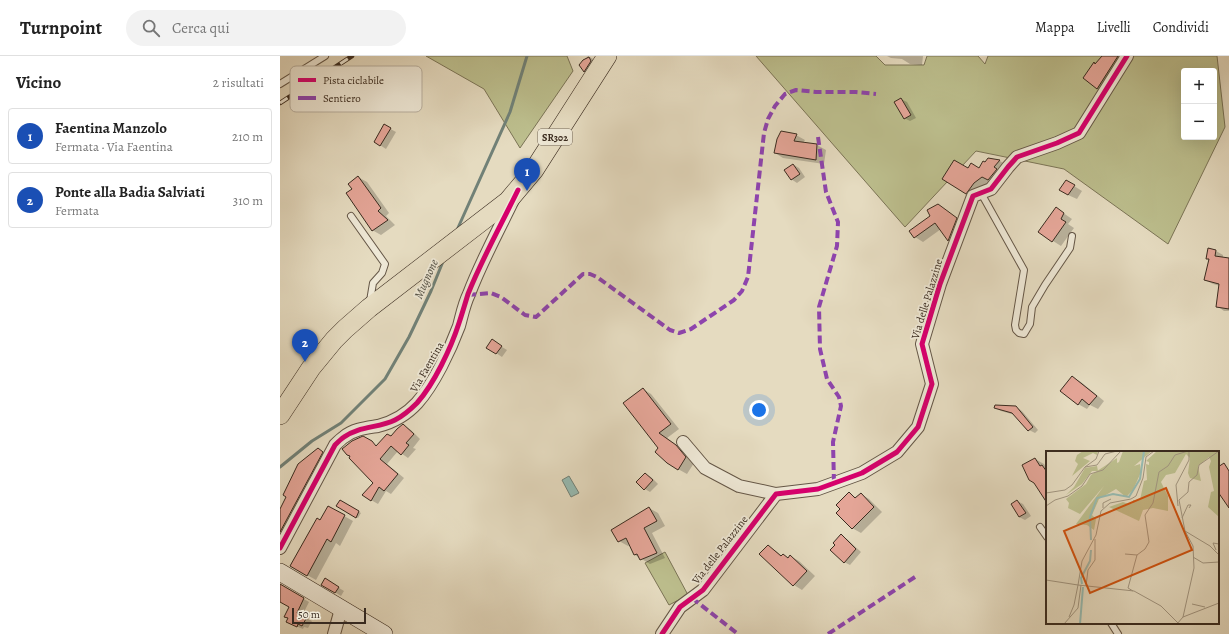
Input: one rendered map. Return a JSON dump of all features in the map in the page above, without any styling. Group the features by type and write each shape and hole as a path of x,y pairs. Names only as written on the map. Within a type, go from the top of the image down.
{"main road":[{"name":"Via Faentina","path":"369,308 508,201 534,170 607,56"},
{"name":"SR302","path":"280,415 322,353 345,329 369,308"}],"street":[{"name":"Via delle Palazzine","path":"662,634 680,607 703,590 776,494 818,489 862,473 897,452 918,427 932,384 922,344 940,284 973,196 991,189 1017,157 1057,143 1079,133 1127,56"},
{"name":"Via Faentina","path":"280,548 335,445 354,431 379,426 403,416 417,403 428,388 451,345 482,263 518,190"},
{"path":"682,442 704,468 739,486 776,494"},
{"path":"280,572 384,634"},
{"path":"334,634 341,609"}],"lane":[{"path":"309,66 325,56"},
{"path":"280,84 290,78"},
{"path":"981,193 1024,270 1015,325 1016,330 1019,333 1024,334 1028,330 1032,307 1070,248 1072,236"},
{"path":"351,216 386,264 382,272 373,283 369,308"},
{"path":"1040,527 1046,536"},
{"path":"1112,624 1118,634"}],"green space":[{"path":"426,56 567,56 573,71 520,148 484,89"},
{"path":"756,56 876,56 885,65 924,65 927,56 978,56 985,64 988,56 1217,56 1225,127 1168,244 1064,169 976,151 905,227"},
{"path":"665,552 688,595 669,605 645,563"}],"water":[{"path":"569,476 579,493 571,497 562,480"}],"building":[{"path":"1102,56 1118,56 1097,89 1083,78 1094,62 1095,64"},
{"path":"589,57 591,61 584,72 579,65 583,60"},
{"path":"901,98 911,115 904,119 894,102"},
{"path":"384,124 391,128 380,146 374,142"},
{"path":"781,131 797,134 794,141 817,144 816,160 774,153 777,139"},
{"path":"988,158 1000,160 994,167 997,169 988,180 982,177 974,183 966,194 942,179 954,160 968,168 971,163 979,168 983,161 985,162"},
{"path":"793,164 800,174 791,180 784,170"},
{"path":"358,176 381,208 378,211 388,220 372,231 346,193 352,189 348,184"},
{"path":"1066,180 1075,185 1068,195 1059,190"},
{"path":"938,204 957,218 948,241 935,223 914,238 909,231 930,216 927,210"},
{"path":"1056,207 1064,213 1061,219 1066,222 1052,242 1038,232"},
{"path":"1208,248 1216,250 1215,256 1229,258 1229,309 1216,307 1219,284 1204,280 1209,259 1206,259"},
{"path":"492,339 502,346 496,354 486,348"},
{"path":"1072,376 1097,396 1089,405 1082,399 1078,405 1060,391"},
{"path":"643,388 671,424 659,433 676,445 686,457 678,470 667,463 655,452 658,448 623,403"},
{"path":"995,405 1016,406 1033,427 1028,431 1012,413 994,408"},
{"path":"403,424 414,434 406,443 409,445 401,455 391,446 380,459 398,474 384,491 379,487 371,501 362,495 373,483 342,449 352,441 363,436 372,441 376,446 387,434 391,436"},
{"path":"318,448 323,452 280,532 280,509 286,497 283,495 298,464"},
{"path":"1035,458 1040,466 1042,465 1046,471 1046,501 1034,483 1029,480 1022,465"},
{"path":"1224,463 1229,471 1229,508 1219,493 1219,466"},
{"path":"645,473 653,480 644,490 636,482"},
{"path":"849,492 855,498 861,493 874,507 852,529 836,513 840,509 836,505"},
{"path":"340,500 359,511 356,518 336,506"},
{"path":"1017,500 1026,513 1019,517 1011,504"},
{"path":"328,506 345,515 331,542 327,539 307,576 290,566 317,518 320,520"},
{"path":"649,507 657,521 644,528 657,553 640,560 637,554 634,555 626,538 618,542 611,530"},
{"path":"841,534 856,549 844,563 830,550 835,545 833,543"},
{"path":"768,545 781,556 783,554 788,558 790,555 807,571 793,586 759,554"},
{"path":"325,578 339,587 335,593 321,585"},
{"path":"280,584 304,598 297,613 307,617 302,626 298,624 297,627 286,622 288,618 284,617 289,607 280,602"}],"waterway":[{"name":"Mugnone","path":"457,230 510,112 527,56"},
{"name":"Mugnone","path":"280,467 312,441 341,423 385,379 409,337 431,291 444,259"}],"railway":[{"path":"337,66 352,56"},
{"path":"280,103 290,96"}],"marked path":[{"path":"468,295 491,293 501,297 525,315 536,317 583,274 590,274 597,277 670,330 679,333 691,329 734,300 742,291 748,277 764,133 768,119 775,106 785,94 796,90 876,94"},
{"path":"818,137 826,192 838,222 837,246 819,307 820,349 827,379 839,397 841,406 833,442 834,483"},
{"path":"828,634 915,577"},
{"path":"692,598 738,634"}],"cycle path":[{"path":"662,634 680,607 703,590 776,494 818,489 862,473 897,452 918,427 932,384 922,344 940,284 973,196 991,189 1017,157 1057,143 1079,133 1127,56"},
{"path":"280,548 335,445 350,433 389,423 401,417 417,403 430,386 451,343 468,294 479,268 518,190"}],"place":[{"name":"Faentina Manzolo","path":"527,191"},
{"name":"Ponte alla Badia Salviati","path":"305,362"}]}
